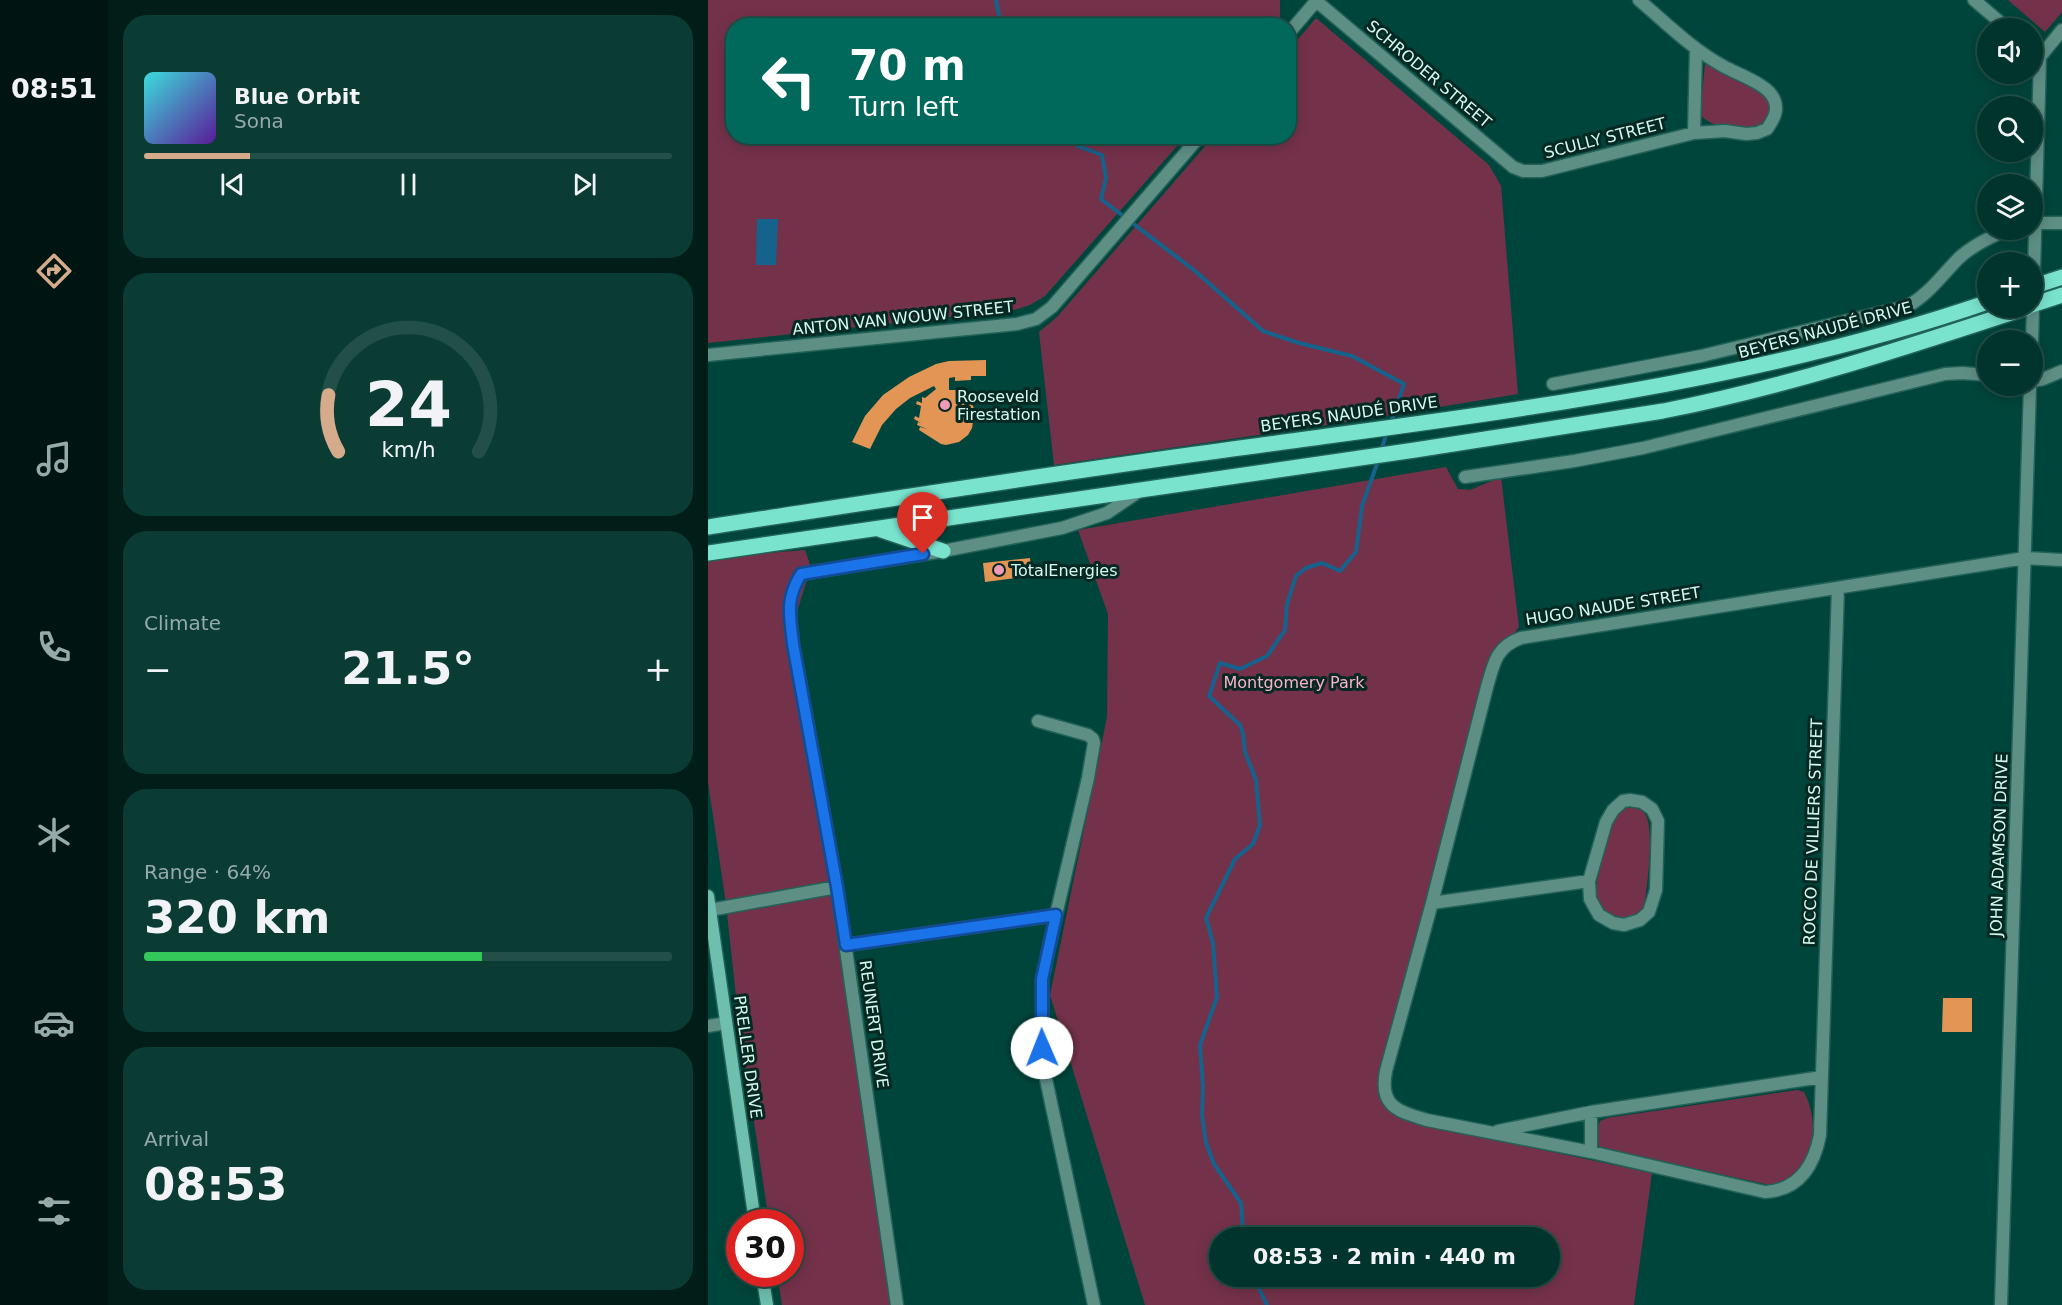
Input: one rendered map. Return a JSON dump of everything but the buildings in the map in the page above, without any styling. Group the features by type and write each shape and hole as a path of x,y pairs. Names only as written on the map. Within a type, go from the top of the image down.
{"main road":[{"path":"2043,283 2062,277"},
{"path":"2043,302 2062,295"},
{"name":"BEYERS NAUDÉ DRIVE","path":"708,527 1660,386 1734,372 1854,344 1977,305"},
{"path":"708,553 1415,450 1697,404 1848,365 1994,318"},
{"path":"1051,475 1056,502"},
{"path":"953,489 957,517"},
{"path":"878,529 943,550"},
{"name":"PRELLER DRIVE","path":"708,896 753,1209"},
{"path":"764,1287 767,1305"}],"street":[{"path":"1296,24 1316,0"},
{"name":"SCHRODER STREET","path":"1316,0 1513,167 1522,171"},
{"name":"SCULLY STREET","path":"1522,171 1542,171 1694,133 1725,131 1746,134 1767,129 1776,111 1774,97 1765,89 1696,49 1639,0"},
{"path":"1974,0 1995,18"},
{"path":"2043,48 2062,30"},
{"path":"1694,133 1696,49"},
{"path":"2035,174 2036,84"},
{"name":"ANTON VAN WOUW STREET","path":"708,356 1036,319 1052,307 1193,144"},
{"path":"2043,223 2062,224"},
{"name":"BEYERS NAUDÉ DRIVE","path":"1553,384 1701,356 1908,306 1927,292 1959,258 1985,240"},
{"path":"2043,379 2062,371"},
{"path":"1465,477 1643,448 1945,374 1977,375"},
{"name":"JOHN ADAMSON DRIVE","path":"2001,1305 2030,396"},
{"path":"943,550 1062,528 1107,513 1141,490"},
{"name":"REUNERT DRIVE","path":"897,1305 846,945 793,644 789,604 792,589 801,574 943,550"},
{"name":"HUGO NAUDE STREET","path":"1427,1120 1407,1114 1391,1104 1386,1098 1384,1083 1490,674 1497,657 1509,642 1521,638 2025,558 2062,560"},
{"name":"ROCCO DE VILLIERS STREET","path":"1427,1120 1591,1152 1765,1192 1778,1192 1799,1179 1809,1168 1817,1152 1820,1135 1838,588"},
{"path":"1038,722 1089,735 1094,743 1089,778 1042,979 1043,1065 1094,1305"},
{"path":"1630,800 1642,802 1652,809 1658,821 1656,890 1649,912 1640,920 1624,925 1604,919 1599,915 1590,899 1589,880 1606,822 1613,810 1623,801 1630,800"},
{"path":"1432,903 1589,880"},
{"path":"710,910 837,887"},
{"path":"846,945 1056,915"},
{"path":"708,1026 726,1023"},
{"name":"ROCCO DE VILLIERS STREET","path":"1492,1132 1591,1112 1822,1077"},
{"path":"1591,1112 1591,1152"}],"green space":[{"path":"708,0 1280,0 1280,18 726,18 726,144 1179,144 1045,296 1030,305 1014,310 708,343"},
{"path":"2008,0 2062,0 2062,12 2045,32 2043,18 2029,18"},
{"path":"1316,18 1489,165 1501,186 1518,394 1054,465 1039,332 1057,317 1207,144 1296,144 1296,42"},
{"path":"1705,64 1748,84 1768,97 1770,109 1760,127 1721,126 1713,124 1700,115"},
{"name":"Montgomery Park","path":"1446,467 1458,489 1470,490 1501,477 1519,627 1491,664 1383,1073 1402,1113 1477,1136 1652,1173 1634,1305 1145,1305 1050,995 1107,717 1108,614 1078,530"},
{"path":"805,550 811,567 796,615 832,890 900,1305 782,1305 779,1287 804,1287 804,1209 767,1209 738,1015 726,904 708,782 708,558"},
{"path":"1628,808 1641,811 1648,821 1650,845 1648,873 1644,907 1635,916 1619,920 1607,913 1598,902 1597,884 1601,857 1612,821 1618,812"},
{"path":"1797,1090 1804,1092 1810,1106 1813,1134 1810,1148 1805,1161 1796,1172 1785,1180 1770,1185 1600,1148 1596,1138 1600,1121 1607,1118"}],"water":[{"path":"757,219 778,219 776,265 756,265"}],"waterway":[{"path":"996,0 999,18"},
{"path":"1075,144 1102,155 1106,178 1101,199 1195,271 1263,331 1299,343 1352,356 1404,384 1391,422"},
{"path":"1381,451 1387,432"},
{"path":"1243,1227 1241,1203 1214,1164 1206,1143 1202,1115 1200,1045 1217,997 1213,943 1206,918 1235,859 1253,844 1260,825 1256,780 1245,752 1240,725 1209,696 1220,663 1240,669 1267,656 1285,630 1287,604 1296,576 1306,568 1322,563 1340,571 1356,552 1362,506 1378,461"},
{"path":"1258,1287 1267,1305"}],"place":[{"name":"Rooseveld Firestation","path":"945,405"},
{"name":"TotalEnergies","path":"999,570"}],"route":[{"path":"923,554 801,574 792,589 789,604 793,644 846,945 1056,915 1042,979 1042,1048"}]}
